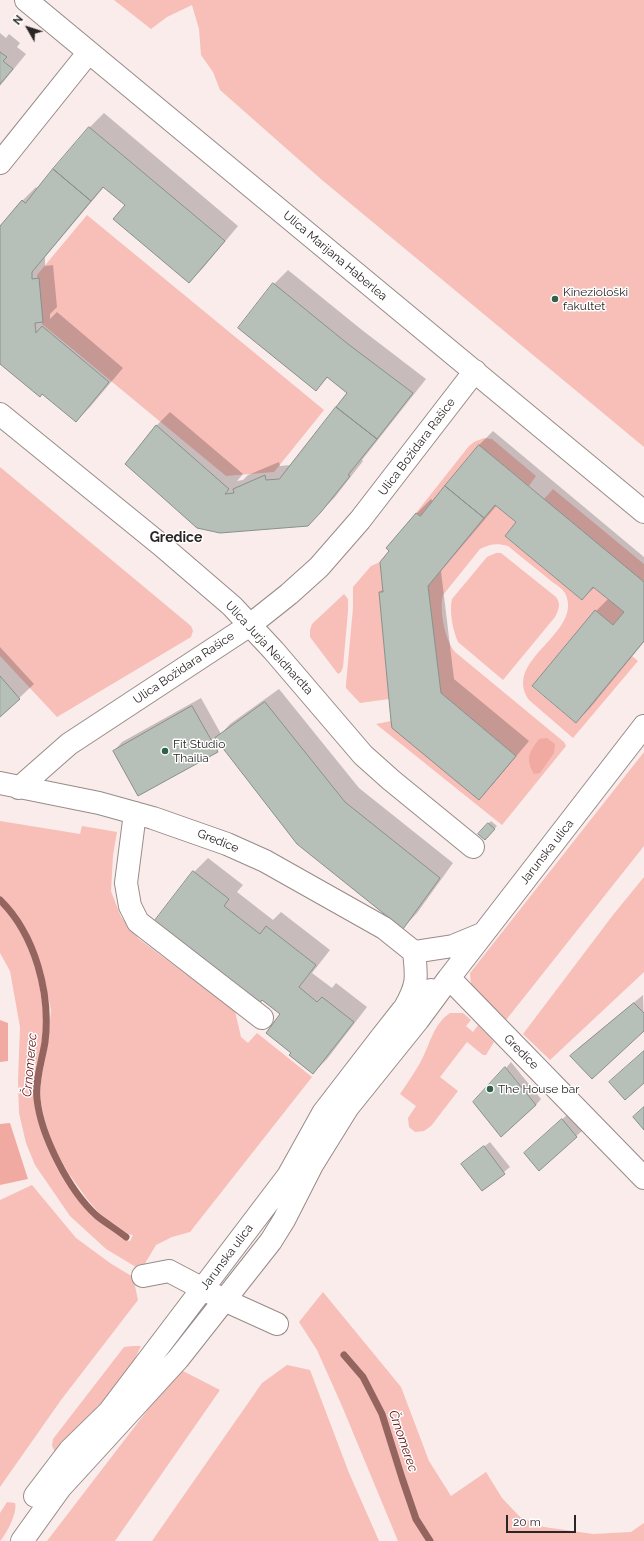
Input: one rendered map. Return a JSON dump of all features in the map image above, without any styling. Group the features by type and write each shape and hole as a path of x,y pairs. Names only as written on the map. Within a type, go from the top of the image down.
{"street":[{"name":"Ulica Marijana Haberlea","path":"26,0 644,512"},
{"path":"0,163 89,52"},
{"name":"Ulica Božidara Rašice","path":"10,785 250,624 289,594 319,567 340,545 475,371"},
{"name":"Ulica Jurja Neidhardta","path":"0,414 161,545 232,606 274,651 363,755 473,847"},
{"name":"Jarunska ulica","path":"22,1541 60,1488 178,1359 271,1241 281,1226 312,1165 348,1107 418,1020 644,726"},
{"name":"Gredice","path":"10,785 99,803 135,813 227,844 265,861 384,928 414,952"},
{"path":"135,813 126,883 130,906 138,922 262,1018"},
{"path":"402,1012 413,994 416,976 414,952 453,946 484,933"},
{"name":"Gredice","path":"449,978 644,1178"},
{"name":"Jarunska ulica","path":"8,1541 27,1508 70,1450 109,1412 288,1176 323,1114 402,1012 449,978"},
{"path":"143,1276 169,1271 224,1300 277,1324"}],"shaded area":[{"name":"Kineziološki fakultet","path":"114,0 644,0 644,447 322,180 220,90 213,72 201,55 199,29 192,5 167,17 151,29"},
{"path":"87,215 324,410 274,472 226,476 42,324 37,275"},
{"path":"484,438 492,439 536,476 529,486 479,445 420,516 416,513 469,446"},
{"path":"0,467 191,626 193,631 191,637 57,717 0,656"},
{"path":"553,489 644,564 644,582 544,499"},
{"path":"495,505 516,522 505,536 582,600 593,587 624,612 613,625 595,610 532,687 576,723 632,656 638,661 573,738 529,700 523,685 526,672 533,659 555,634 564,621 568,607 565,593 508,546 494,544 480,549 443,595 442,616 451,647 455,652 564,742 566,746 502,825 376,724 391,721 516,756 441,693 428,586"},
{"path":"496,553 501,553 556,597 559,604 555,617 503,680 458,642 451,615 452,599 487,557"},
{"path":"380,562 383,592 379,592 389,699 360,703 346,688 353,608 353,587 371,566"},
{"path":"344,594 348,599 348,611 343,667 341,672 338,674 310,637 310,630 312,624"},
{"path":"547,738 555,744 554,753 540,773 534,774 531,768 529,756 539,739"},
{"path":"644,752 644,846 506,1020 471,986 470,973"},
{"path":"0,821 80,834 82,826 117,832 113,855 111,891 121,917 139,939 235,1011 241,1037 248,1043 257,1033 312,1077 190,1232 172,1237 156,1245 141,1270 106,1249 70,1216 35,1165 26,1143 19,1113 18,1081 20,1027 10,971 0,953 0,905 21,933 29,950 40,988 43,1025 42,1042 35,1077 34,1099 36,1114 47,1147 64,1179 84,1207 106,1227 124,1240 130,1241 133,1235 128,1234 99,1213 87,1199 69,1174 52,1144 40,1098 51,1010 38,957 26,928 9,905 0,896"},
{"path":"644,877 644,972 550,1060 523,1034 613,915"},
{"path":"450,1013 463,1013 471,1020 466,1026 473,1032 478,1025 494,1042 486,1055 483,1055 467,1042 440,1077 458,1091 431,1126 424,1131 415,1132 409,1127 408,1118 416,1106 400,1094 420,1063 436,1029 444,1018"},
{"path":"0,1020 8,1023 8,1061 0,1062"},
{"path":"10,1123 28,1179 0,1185 0,1124"},
{"path":"32,1185 76,1238 110,1263 133,1277 138,1300 61,1400 0,1487 0,1200"},
{"path":"323,1292 401,1387 429,1461 451,1496 486,1472 502,1498 520,1517 544,1527 593,1534 631,1532 644,1523 644,1541 398,1541 317,1350 299,1322"},
{"path":"141,1346 127,1375 103,1404 55,1452 52,1446 53,1439 124,1347"},
{"path":"287,1365 310,1370 349,1473 379,1541 152,1541 262,1383"},
{"path":"179,1369 220,1390 115,1541 47,1541"},
{"path":"7,1502 15,1503 15,1512 8,1529 0,1541 0,1513"}],"building":[{"path":"0,52 7,57 3,61 13,69 0,84"},
{"path":"89,127 225,241 189,283 113,219 125,205 103,187 91,201 53,169"},
{"path":"53,169 91,201 32,272 32,279 39,278 43,322 35,323 36,333 42,326 109,382 76,422 42,394 40,397 0,364 0,226 22,200 25,203"},
{"path":"273,283 348,344 413,393 377,439 336,407 347,393 327,377 316,391 238,328"},
{"path":"336,407 377,439 348,475 350,476 308,526 220,533 197,528 125,464 156,425 229,489 225,494 234,493 233,489 265,475 266,480 279,479"},
{"path":"479,445 644,582 644,641 576,723 532,686 595,610 613,625 624,612 593,587 582,600 505,536 516,522 495,505 484,518 445,486"},
{"path":"445,486 484,518 428,586 441,693 516,756 479,800 392,728 391,721 379,592 383,592 380,562 389,551 386,548 416,513 420,516"},
{"path":"0,676 20,699 0,717"},
{"path":"265,702 345,802 440,878 403,929 297,844 215,738"},
{"name":"Fit Studio Thailia","path":"192,706 218,752 138,796 113,751"},
{"path":"488,823 495,829 485,840 478,834"},
{"path":"193,871 229,899 224,906 260,934 266,926 316,965 299,987 317,1002 322,997 354,1022 313,1074 289,1055 291,1053 266,1033 280,1014 262,1000 259,1004 153,923"},
{"path":"634,1003 644,1013 644,1031 592,1079 570,1056"},
{"path":"644,1051 644,1083 625,1100 609,1082"},
{"path":"505,1067 536,1105 501,1137 473,1102"},
{"path":"644,1107 644,1130 633,1117"},
{"path":"562,1119 577,1137 539,1171 524,1153"},
{"path":"484,1146 505,1174 482,1191 461,1164"}],"waterway":[{"name":"Črnomerec","path":"0,900 23,930 38,966 43,985 46,1024 45,1042 38,1078 37,1099 44,1129 50,1146 76,1192 97,1216 126,1237"},
{"name":"Črnomerec","path":"344,1355 363,1377 382,1414 416,1519 430,1541"}],"place":[{"name":"Kineziološki fakultet","path":"555,299"},
{"name":"Fit Studio Thailia","path":"165,751"},
{"name":"The House bar","path":"490,1089"}],"district":[{"name":"Gredice","path":"176,538"}]}
